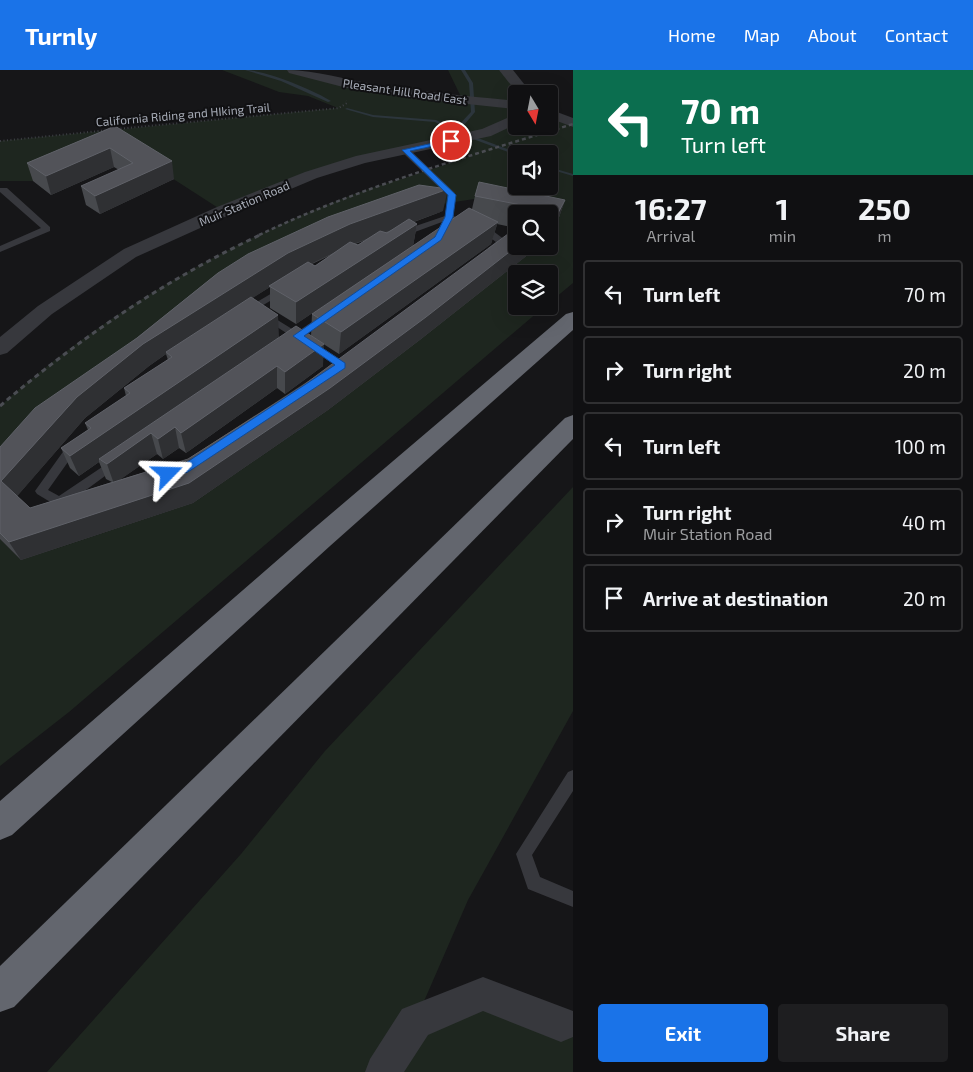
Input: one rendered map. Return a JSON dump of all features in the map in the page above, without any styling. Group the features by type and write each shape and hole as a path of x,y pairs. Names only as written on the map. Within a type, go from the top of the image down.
{"highway":[{"path":"0,823 321,538 573,319"},
{"path":"2,991 573,424"},
{"path":"459,537 573,446"},
{"path":"0,814 42,787"}],"street":[{"name":"Pleasant Hill Road East","path":"294,70 347,84 462,100 508,104"},
{"path":"506,70 518,85"},
{"path":"558,117 573,123"},
{"name":"Muir Station Road","path":"0,348 45,310 130,253 223,211 311,175 361,159 486,133 508,122"},
{"path":"383,1072 415,1022 483,994 567,1023"}],"lane":[{"path":"405,150 452,195 449,217 438,238 430,244"},
{"path":"0,190 4,190 47,229 0,249"},
{"path":"395,237 449,217 486,230 502,242 479,259"},
{"path":"237,318 291,286"},
{"path":"253,307 297,336 346,362 332,373"},
{"path":"281,348 336,309"},
{"path":"77,440 41,491 67,506 85,501"},
{"path":"60,502 126,456"},
{"path":"573,777 524,854 534,883 573,899"}],"path":[{"name":"California Riding and HIking Trail","path":"0,141 339,108 347,103 347,84"}],"shaded area":[{"path":"222,70 294,70 347,84 462,99 448,70 506,70 518,85 508,85 508,135 558,135 558,117 573,123 573,283 558,296 558,265 515,265 527,255 558,255 558,205 508,205 508,207 474,199 416,208 249,277 0,480 0,406 37,374 116,316 158,289 201,265 289,221 351,196 470,156 450,141 361,159 223,211 119,144 33,181 0,181 0,141 338,108 308,96 279,92"},
{"path":"508,270 508,315 534,315 69,712 0,766 0,539 21,560 193,503 328,410"},
{"path":"573,487 573,711 468,900 415,1022 483,994 573,1025 573,1072 47,1072 241,854 325,751"}],"building":[{"path":"115,126 172,161 95,196 81,186 133,163 110,148 46,176 27,163"},
{"path":"479,182 508,188 508,195 541,195 565,200 558,213 558,205 521,205 475,196"},
{"path":"419,185 448,189 350,224 288,253 143,344 77,397 1,481 30,508 188,459 301,387 508,234 508,253 330,388 189,483 9,542 0,533 0,447 35,408 137,338 218,273 248,254 328,217"},
{"path":"469,208 498,222 341,332 312,314"},
{"path":"409,219 417,224 296,302 269,286 308,262 315,266 350,242 358,245 380,231 387,233"},
{"path":"251,297 278,315 70,456 61,448 91,428 85,423 130,393 124,388 172,357 166,352"},
{"path":"296,326 324,344 285,372 277,366 181,433 175,427 158,439 151,433 107,464 99,459"}],"waterway":[{"path":"247,70 282,80 329,101"},
{"path":"456,131 473,112 471,83 463,70"},
{"path":"347,109 373,116 436,121 456,131"},
{"path":"456,131 508,151"},
{"path":"558,171 573,175"}],"railway":[{"path":"259,235 375,187 573,124"},
{"path":"0,406 61,357 125,311 192,270 262,234"}],"route":[{"path":"168,474 185,469 342,366 297,336 438,238 449,217 452,195 405,150 451,141"}]}
